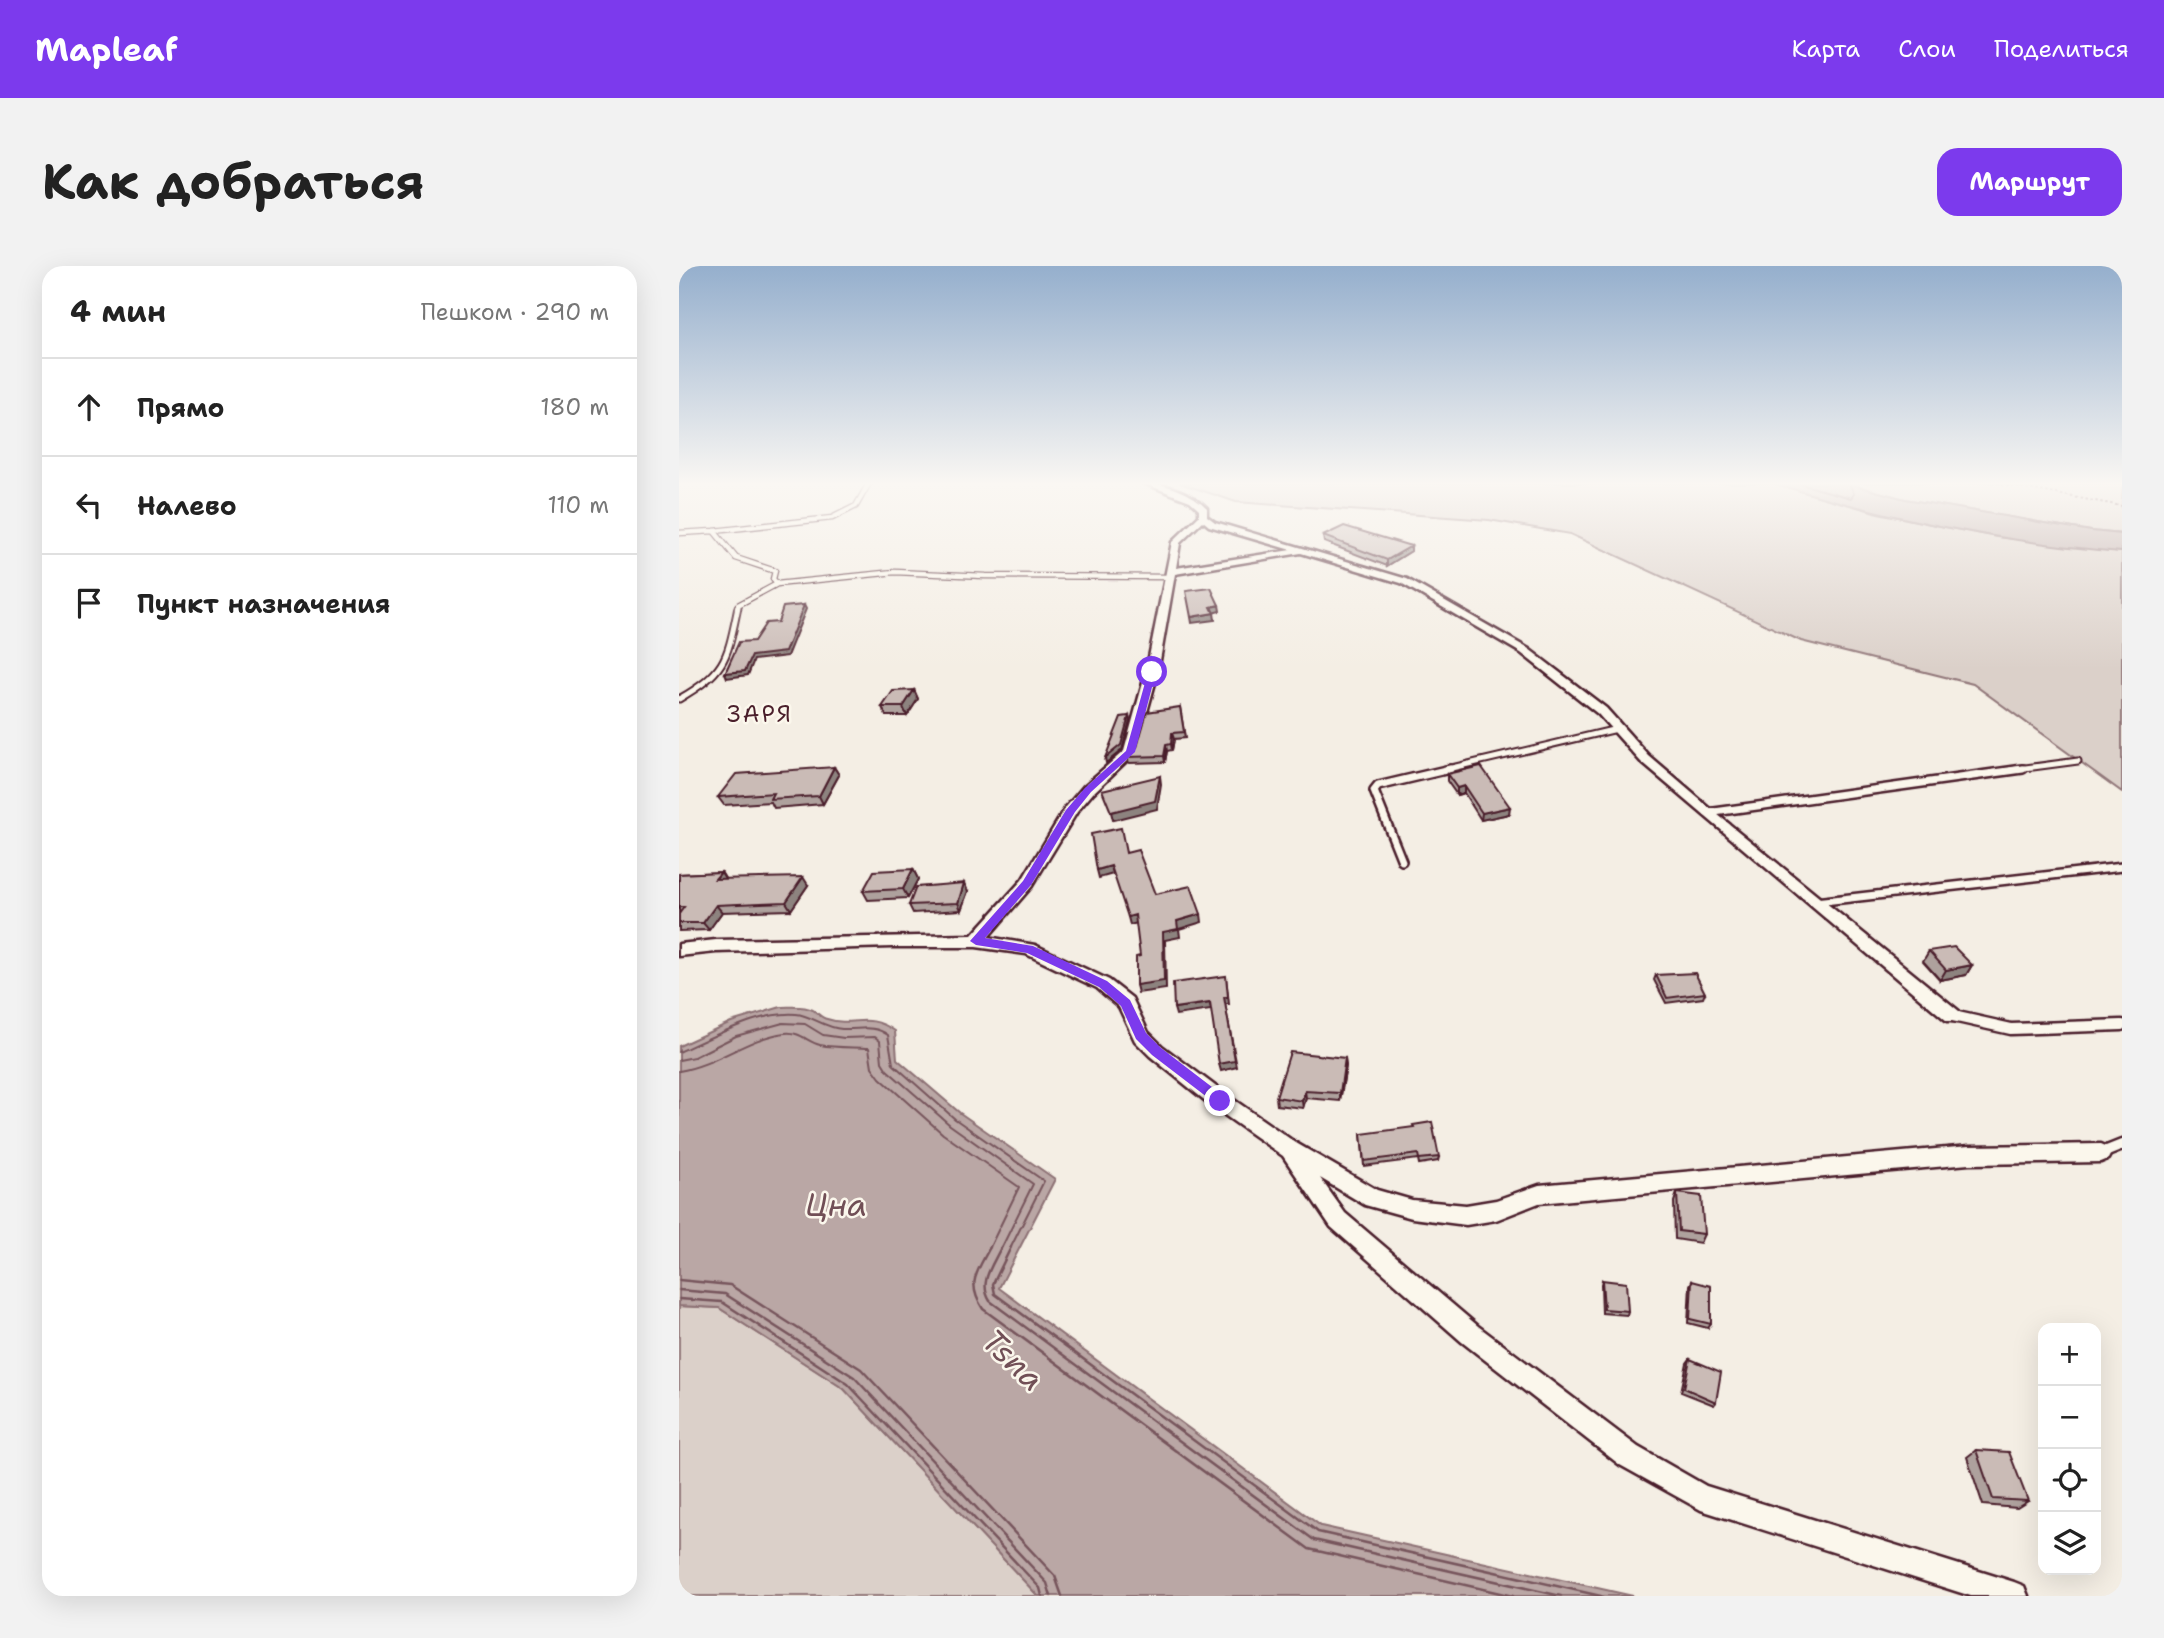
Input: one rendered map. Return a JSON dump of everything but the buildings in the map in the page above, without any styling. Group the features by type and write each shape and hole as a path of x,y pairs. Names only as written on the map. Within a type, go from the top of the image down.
{"street":[{"path":"976,941 1027,883 1071,810 1088,790 1130,752 1145,703 1176,545"},
{"path":"1284,545 1404,581 1554,672 1602,711 1645,759 1707,813 1954,1016"},
{"path":"1171,574 1304,551"},
{"path":"679,950 716,946 976,941 1029,949 1103,984 1126,1003 1141,1036 1156,1051 1220,1101 1289,1149 1372,1198 1412,1209 1466,1215 1496,1210 1539,1194 1969,1155 2101,1153"},
{"path":"1289,1149 1338,1220 1470,1334 1629,1456 1701,1497 2014,1596"}],"lane":[{"path":"724,545 730,554 741,562 763,565 775,571 773,579 777,584"},
{"path":"679,699 702,686 722,669 738,606 777,584 895,572 1171,574"},
{"path":"1402,860 1374,790 1378,786 1617,729"},
{"path":"1707,813 2078,761"},
{"path":"1815,902 2122,867"},
{"path":"1954,1016 2011,1030 2122,1025"},
{"path":"2101,1153 2122,1145"}],"shaded area":[{"path":"1594,545 2065,545 2122,552 2122,792 1973,684 1801,641"},
{"path":"679,1306 719,1308 844,1389 1038,1596 679,1596"}],"water":[{"path":"2056,545 2122,545 2122,552"},
{"name":"Цна","path":"781,1007 809,1008 823,1018 837,1021 876,1022 895,1031 897,1059 960,1113 1055,1179 999,1288 1321,1526 1633,1596 1038,1596 844,1389 719,1308 679,1306 679,1046 731,1022"}],"district":[{"name":"ЗАРЯ","path":"760,714"}],"route":[{"path":"1152,672 1143,713 1130,752 1088,790 1071,810 1027,883 976,941 1029,949 1103,984 1126,1003 1141,1036 1220,1101"}],"water label":[{"name":"Tsna","path":"1013,1360"}]}
